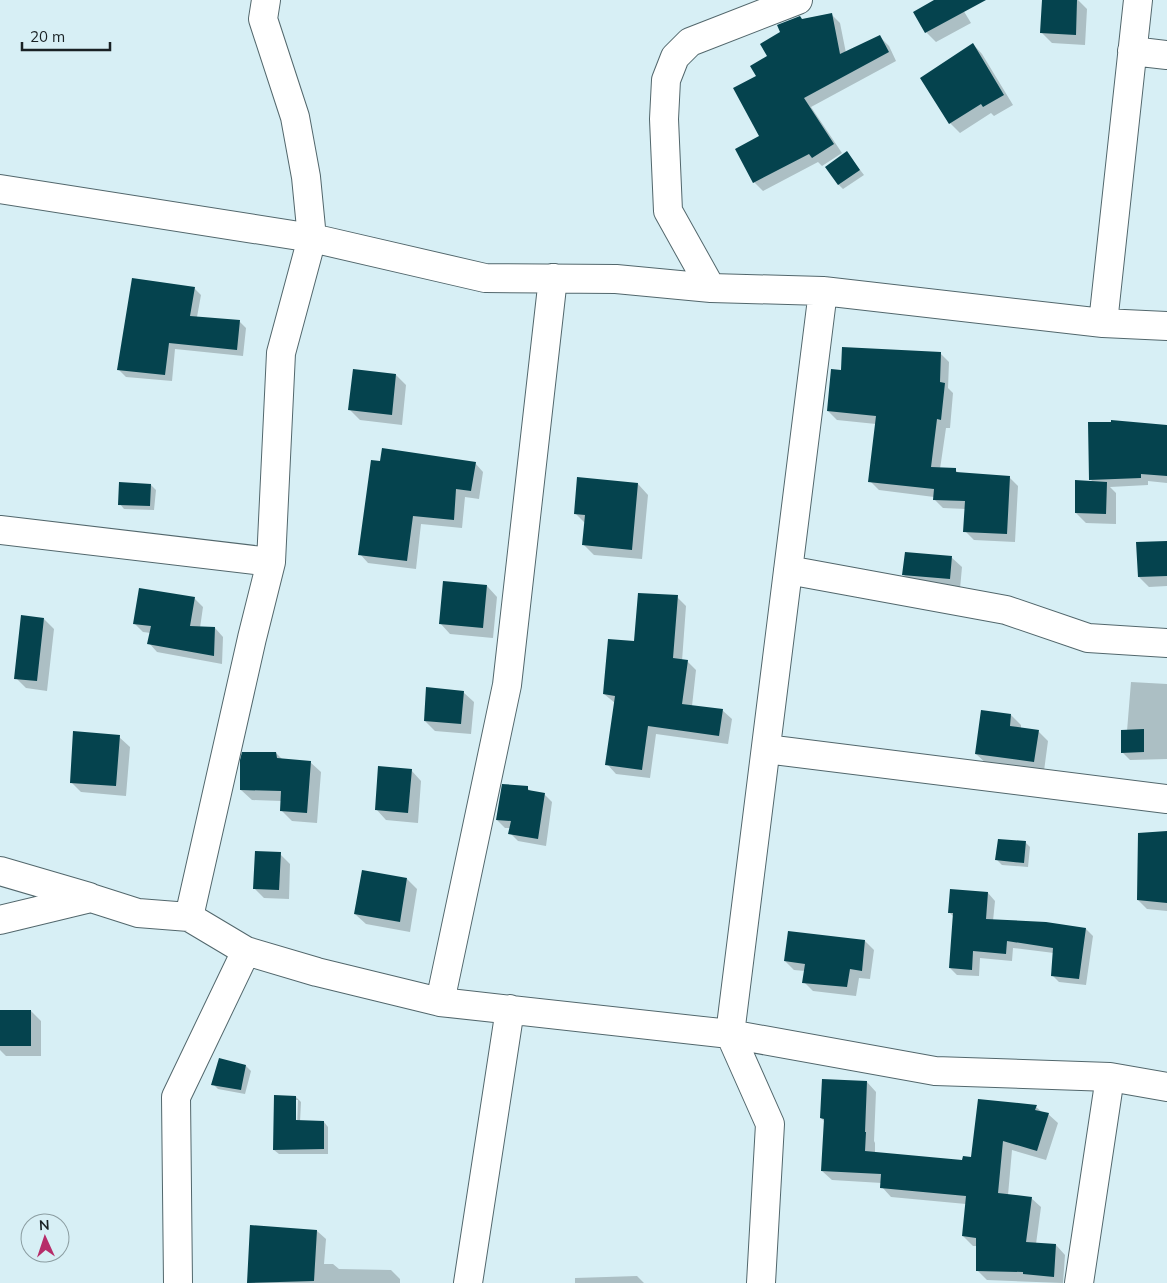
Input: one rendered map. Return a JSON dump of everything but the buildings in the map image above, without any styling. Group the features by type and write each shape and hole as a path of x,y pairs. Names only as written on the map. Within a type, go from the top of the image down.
{"street":[{"path":"189,917 271,562 281,353 312,238 306,177 295,117 263,19 266,0"},
{"path":"711,288 668,211 664,119 666,80 675,57 690,42 798,0"},
{"path":"1104,323 1138,0"},
{"path":"1132,51 1167,55"},
{"path":"0,189 312,238 485,278 616,278 711,288 823,291 1104,323 1167,326"},
{"path":"440,1002 507,685 553,278"},
{"path":"761,1283 770,1124 730,1034 823,291"},
{"path":"0,530 271,562"},
{"path":"788,570 1006,610 1088,638 1167,643"},
{"path":"766,749 1167,798"},
{"path":"0,871 138,912 189,917 246,951 317,972 440,1002 730,1034 935,1071 1110,1076 1167,1087"},
{"path":"0,920 91,898"},
{"path":"178,1283 176,1097 246,951"},
{"path":"468,1283 510,1010"},
{"path":"1079,1283 1110,1076"}]}
